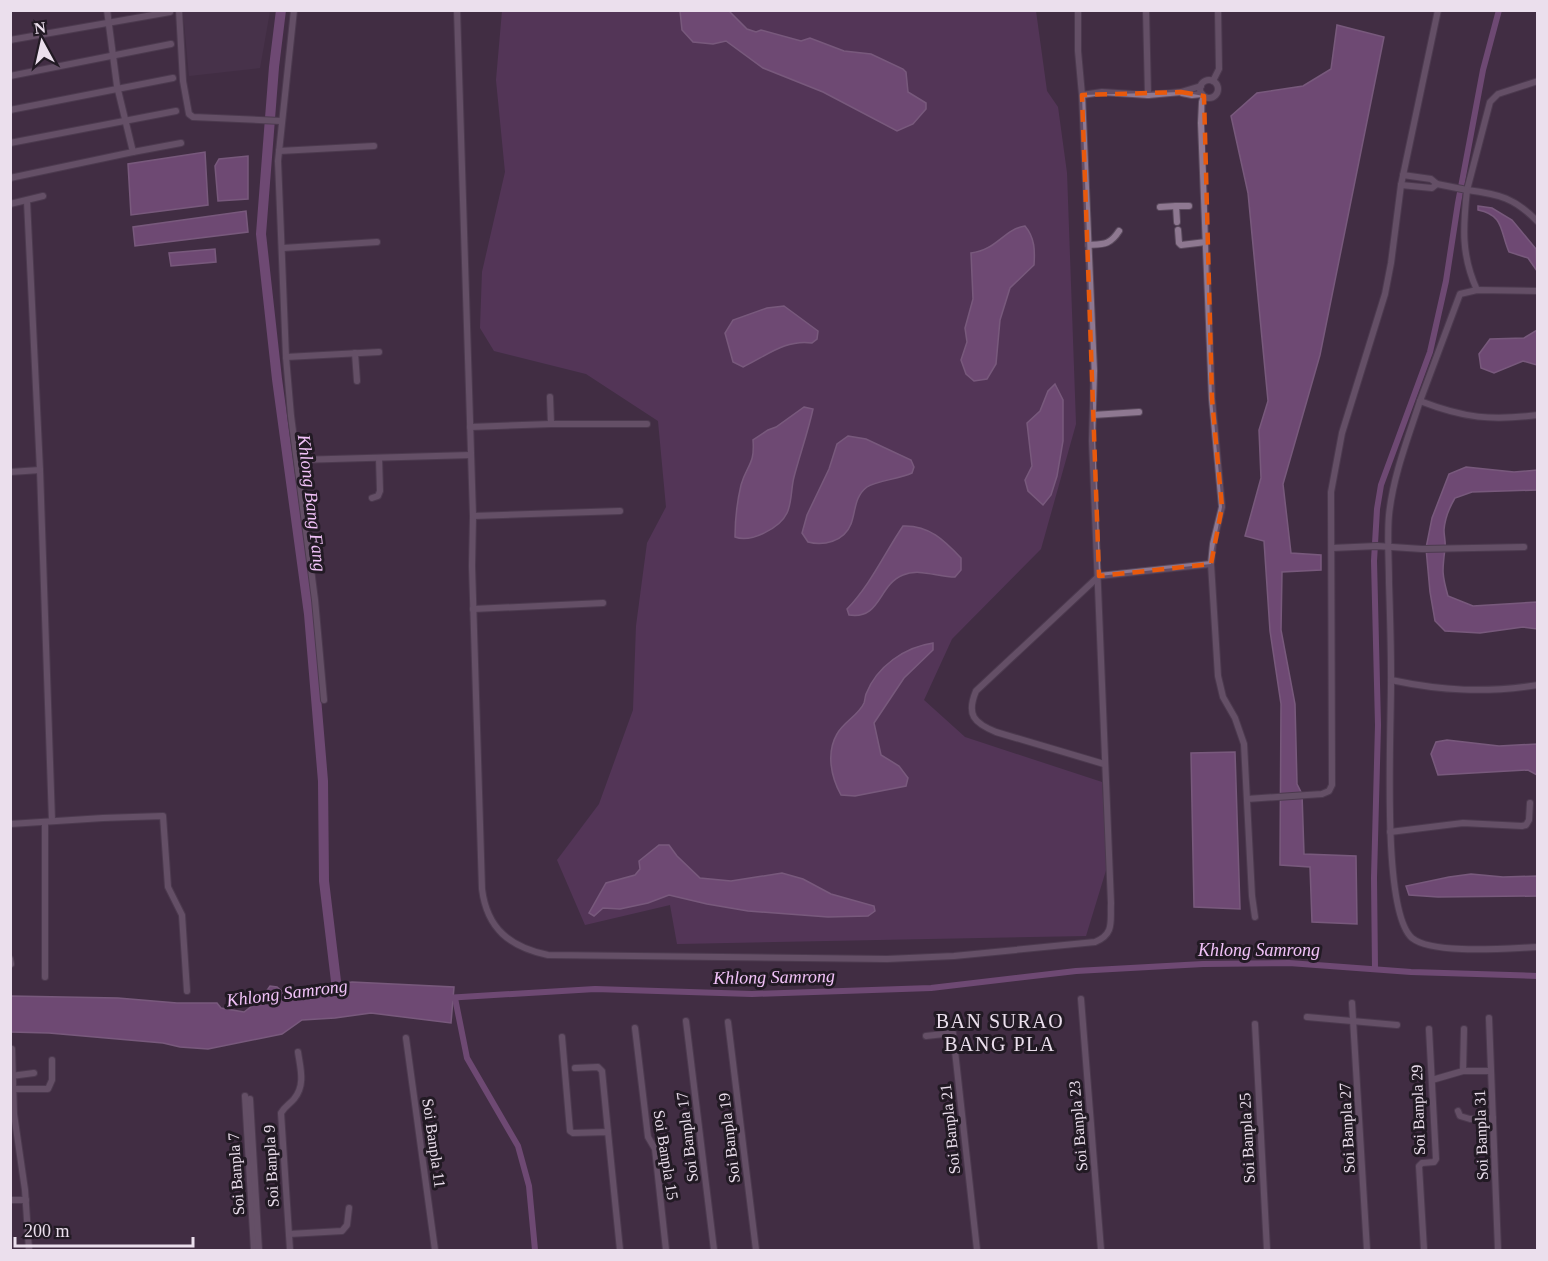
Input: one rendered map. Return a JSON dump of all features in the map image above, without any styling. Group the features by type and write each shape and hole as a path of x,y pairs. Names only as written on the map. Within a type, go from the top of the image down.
{"street":[{"path":"107,10 118,89 133,152"},
{"path":"179,10 183,81 189,114 193,117 281,121"},
{"path":"294,10 279,151 286,357 291,416 315,600 324,700"},
{"path":"457,10 473,516 471,533 473,609 483,900 488,915 498,931 510,941 528,951 548,955 887,959 954,956 1095,942 1104,938 1110,930 1093,415 1094,370 1078,51 1078,10"},
{"path":"1146,10 1148,95"},
{"path":"1213,81 1219,69 1218,10"},
{"path":"1247,800 1323,794 1329,791 1332,785 1330,505 1341,440 1385,294 1401,184 1438,10"},
{"path":"10,40 170,12"},
{"path":"10,76 171,44"},
{"path":"10,110 173,78"},
{"path":"1082,95 1102,92 1148,95 1181,92 1201,86 1204,82 1213,81"},
{"path":"1181,92 1212,97 1216,94 1217,86 1213,81"},
{"path":"1477,290 1465,259 1465,190 1490,102 1498,94 1538,81"},
{"path":"1201,86 1212,399 1222,507 1213,544 1211,564 1218,676 1223,697 1241,731 1255,917"},
{"path":"10,143 176,111"},
{"path":"10,178 182,143"},
{"path":"279,151 374,146"},
{"path":"1403,175 1431,179 1437,184 1448,187 1496,194 1510,199 1538,222"},
{"path":"1401,184 1432,188 1437,184"},
{"path":"10,204 43,196"},
{"path":"27,201 40,470 49,822 45,977"},
{"path":"1176,206 1177,222"},
{"path":"1160,207 1189,206"},
{"path":"1178,230 1181,245 1206,242"},
{"path":"1088,245 1108,243 1119,231"},
{"path":"283,248 378,242"},
{"path":"1535,291 1477,290 1464,292 1458,296 1420,401 1392,496 1388,547 1391,681 1390,832 1398,909 1406,930 1412,938 1421,943 1458,949 1538,947"},
{"path":"286,357 379,352"},
{"path":"356,353 357,381"},
{"path":"550,397 551,424"},
{"path":"1420,401 1472,417 1500,418 1538,414"},
{"path":"1093,415 1138,412"},
{"path":"470,427 647,424"},
{"path":"297,460 471,455"},
{"path":"372,498 378,496 380,491 379,458"},
{"path":"10,472 40,470"},
{"path":"473,516 620,511"},
{"path":"1332,548 1524,547"},
{"path":"1104,764 980,726 973,717 970,705 976,691 1099,576 1211,564"},
{"path":"473,609 603,603"},
{"path":"1391,681 1421,687 1463,691 1538,685"},
{"path":"1390,832 1463,823 1522,826 1526,825 1529,820 1530,803"},
{"path":"10,824 163,816 168,887 182,915 187,991"},
{"name":"Soi Banpla 23","path":"1081,999 1101,1251"},
{"name":"Soi Banpla 27","path":"1352,1003 1367,1251"},
{"path":"1307,1017 1397,1025"},
{"name":"Soi Banpla 31","path":"1489,1018 1498,1251"},
{"name":"Soi Banpla 17","path":"686,1021 714,1251"},
{"name":"Soi Banpla 19","path":"728,1022 756,1251"},
{"name":"Soi Banpla 25","path":"1255,1024 1267,1251"},
{"name":"Soi Banpla 15","path":"635,1028 648,1137 655,1149 666,1251"},
{"name":"Soi Banpla 29","path":"1424,1251 1419,1166 1422,1163 1434,1162 1436,1159 1428,1029"},
{"path":"1463,1071 1464,1029"},
{"name":"Soi Banpla 21","path":"926,1036 953,1033 977,1251"},
{"path":"562,1037 570,1131 573,1133 608,1132"},
{"name":"Soi Banpla 11","path":"406,1038 435,1251"},
{"path":"12,1049 14,1114 26,1200 28,1251"},
{"name":"Soi Banpla 9","path":"290,1251 281,1113 284,1107 294,1100 300,1088 302,1079 298,1052"},
{"path":"13,1089 48,1089 52,1080 52,1060"},
{"path":"575,1068 598,1066 603,1071 620,1251"},
{"path":"1432,1080 1463,1071 1491,1071"},
{"path":"12,1076 33,1073"},
{"path":"247,1098 257,1251"},
{"path":"1458,1111 1460,1116 1465,1118 1493,1118"},
{"path":"10,1200 26,1200"},
{"path":"289,1234 342,1231 347,1225 349,1208"}],"highlighted area":[{"path":"1181,92 1204,96 1212,399 1222,507 1211,564 1099,576 1082,95"}],"shaded area":[{"path":"183,11 270,11 260,68 189,76"},
{"path":"502,11 1036,11 1047,91 1058,107 1067,173 1076,424 1041,549 952,639 924,700 965,737 1102,782 1107,867 1086,936 677,944 670,905 585,925 557,860 599,804 633,710 636,626 647,543 666,507 658,421 586,374 494,351 480,328 482,272 505,172 496,80"}],"water":[{"path":"680,11 729,11 747,29 756,32 761,30 801,41 810,38 844,51 871,54 906,72 908,92 926,103 926,109 913,124 897,131 823,92 763,68 726,41 713,44 693,42 682,30"},
{"path":"1337,25 1384,37 1320,355 1283,484 1291,553 1321,555 1321,570 1282,572 1281,630 1295,704 1297,784 1302,794 1304,854 1356,856 1357,924 1312,922 1310,867 1280,865 1281,704 1270,631 1264,541 1245,536 1261,478 1259,430 1268,401 1248,193 1231,116 1257,93 1303,86 1331,69"},
{"path":"205,152 208,205 131,215 128,164"},
{"path":"248,156 248,199 218,201 215,166 219,159"},
{"path":"1478,206 1492,208 1512,220 1536,249 1537,271 1528,258 1509,252 1497,220 1486,212 1478,210"},
{"path":"246,211 248,232 135,246 133,227"},
{"path":"1025,226 1034,245 1034,265 1010,288 1000,320 996,364 987,379 974,381 966,374 961,360 967,342 965,328 973,299 971,253 987,248 1011,231"},
{"path":"215,249 216,262 171,266 169,253"},
{"path":"784,306 818,331 817,339 812,343 803,342 785,346 743,367 733,362 725,333 733,320 767,308"},
{"path":"1537,330 1537,365 1523,361 1494,373 1481,368 1479,354 1490,339 1524,338"},
{"path":"1055,384 1063,400 1063,441 1057,476 1051,495 1043,505 1028,491 1025,480 1032,466 1027,423 1040,411 1048,391"},
{"path":"804,407 813,409 794,477 787,513 778,524 764,533 749,538 735,537 738,498 743,478 752,460 753,440"},
{"path":"848,436 866,439 911,460 914,467 912,473 867,487 858,500 848,530 838,539 826,543 808,542 802,533 807,515 829,469 837,444"},
{"path":"1466,467 1514,472 1537,470 1537,490 1472,492 1455,498 1445,521 1444,530 1443,573 1448,596 1473,606 1537,602 1537,629 1523,627 1480,633 1445,631 1435,621 1426,548 1432,518 1449,474"},
{"path":"903,526 921,528 942,540 961,558 961,570 955,577 915,572 903,575 889,586 874,607 859,615 849,615 847,609 870,579"},
{"path":"933,643 933,650 904,678 874,723 881,755 899,766 908,778 906,786 855,796 841,795 831,765 832,749 837,734 862,707 871,684 885,667 912,649"},
{"path":"1447,740 1499,746 1537,744 1537,775 1528,770 1438,775 1431,754 1436,742"},
{"path":"1235,752 1240,909 1194,907 1191,753"},
{"path":"659,845 669,845 700,878 731,881 782,873 803,879 831,894 874,906 875,911 868,916 828,917 748,911 669,895 648,903 620,909 603,908 594,916 589,913 606,883 635,875 640,869 639,861"},
{"path":"1471,874 1503,877 1537,876 1537,896 1409,895 1406,886"},
{"path":"352,982 454,987 451,1023 371,1013 302,1020 282,1034 208,1049 49,1033 11,1032 11,996 217,1003 221,1008 244,1012 261,999 270,986 277,987 284,993"}],"waterway":[{"name":"Khlong Bang Fang","path":"281,10 274,67 261,234 277,379 309,614 323,781 324,881 338,998"},
{"path":"1375,969 1374,878 1378,725 1374,561 1377,509 1381,485 1430,352 1446,281 1483,70 1499,10"},
{"name":"Khlong Samrong","path":"445,998 595,989 752,994 931,988 1076,971 1203,964 1289,963 1411,972 1538,976"},
{"path":"455,998 467,1058 518,1146 529,1186 535,1250"}],"district":[{"name":"BAN SURAO BANG PLA","path":"1000,1032"}]}
